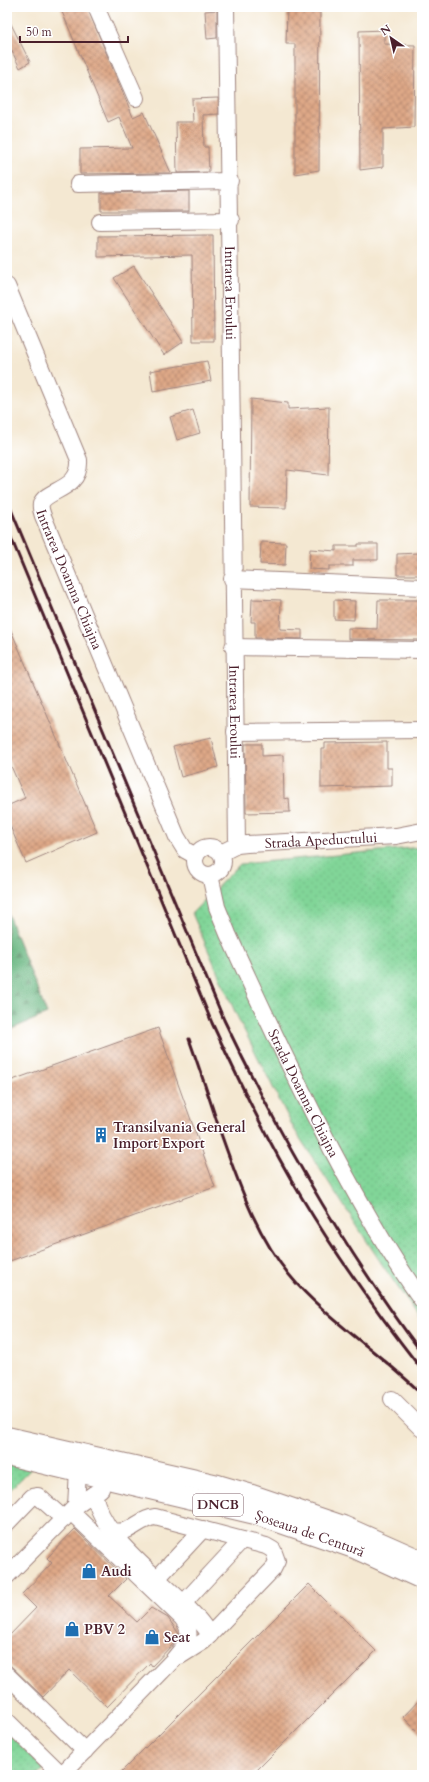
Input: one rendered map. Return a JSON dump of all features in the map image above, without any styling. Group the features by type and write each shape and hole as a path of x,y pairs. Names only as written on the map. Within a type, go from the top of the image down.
{"main road":[{"name":"Șoseaua de Centură","path":"7,1437 218,1485 249,1494 343,1526 422,1561"},
{"name":"Șoseaua de Centură","path":"7,1455 255,1514 354,1548 422,1579"}],"street":[{"path":"96,7 136,98"},
{"name":"Intrarea Eroului","path":"226,7 230,181 232,579 237,845"},
{"path":"78,184 230,181"},
{"path":"100,222 230,220"},
{"name":"Intrarea Doamna Chiajna","path":"7,286 79,460 80,468 68,485 43,500 41,504 43,516 177,837 185,850 196,856"},
{"path":"232,579 422,587"},
{"path":"233,647 422,650"},
{"path":"235,732 422,730"},
{"name":"Strada Apeductului","path":"221,853 237,845 396,836 422,831"},
{"path":"209,847 218,850 221,853 223,861 220,869 214,874 205,874 198,869 196,865 196,856 201,849 209,847"},
{"name":"Strada Doamna Chiajna","path":"210,875 217,907 228,934 311,1109 370,1218 422,1300"},
{"path":"392,1399 422,1429"},
{"path":"70,1512 78,1471"},
{"path":"9,1570 70,1512 116,1480"},
{"path":"94,1494 96,1505 101,1516 153,1582"},
{"path":"7,1523 35,1496 38,1496 70,1512 153,1582 180,1607 199,1618 210,1635"},
{"path":"112,1531 127,1532 148,1518 155,1517 266,1546 273,1550 277,1561 273,1569 210,1635 192,1649 173,1660"},
{"path":"153,1582 203,1529"},
{"path":"180,1607 242,1540"},
{"path":"7,1721 57,1770 62,1772 65,1771 184,1647 189,1635 187,1623 180,1607"},
{"path":"7,1675 85,1751"}],"green space":[{"path":"422,847 422,1322 383,1266 294,1129 235,1012 192,913 240,864"},
{"path":"7,912 47,1014 7,1031"},
{"path":"7,1465 31,1469 7,1493"},
{"path":"7,1732 44,1769 38,1775 7,1775"}],"building":[{"path":"60,7 87,7 133,117 144,112 171,173 80,174 80,149 132,148 119,117 108,122"},
{"path":"287,7 320,7 319,170 295,174 295,44 286,44"},
{"path":"217,10 217,38 207,39 205,11"},
{"path":"7,16 30,62 20,68 7,41"},
{"path":"384,30 384,44 415,45 414,127 383,129 383,167 360,170 359,31"},
{"path":"218,98 219,114 203,115 204,147 208,147 209,172 177,173 176,122 193,122 192,99"},
{"path":"189,191 189,211 101,211 101,193"},
{"path":"213,235 214,341 193,341 192,255 98,257 98,236"},
{"path":"134,266 183,342 164,355 114,278"},
{"path":"207,361 211,381 153,392 150,371"},
{"path":"251,399 288,403 288,409 329,407 328,475 287,470 286,508 250,507"},
{"path":"193,410 200,433 177,440 170,417"},
{"path":"261,542 286,543 285,565 260,564"},
{"path":"358,544 378,544 378,560 353,560 353,566 329,566 329,570 309,569 310,549 336,551 336,546 358,546"},
{"path":"418,553 419,575 397,575 397,554"},
{"path":"252,599 281,600 280,629 302,630 302,639 255,638 255,622 251,622"},
{"path":"334,600 355,601 354,620 334,619"},
{"path":"378,600 422,600 422,640 348,639 348,628 377,629"},
{"path":"7,621 97,832 26,863 7,819 7,806 25,798 7,757"},
{"path":"211,738 218,767 181,777 173,747"},
{"path":"387,742 387,768 392,768 392,786 321,788 321,749 325,749 325,743"},
{"path":"245,744 262,744 262,756 283,755 284,799 289,798 290,812 246,813"},
{"name":"Transilvania General Import Export","path":"158,1028 215,1187 7,1262 7,1082"},
{"name":"PBV 2","path":"75,1529 126,1579 109,1596 137,1622 151,1608 168,1618 179,1634 175,1642 152,1666 150,1663 107,1707 69,1670 43,1697 7,1662 7,1638 36,1608 22,1594 52,1563 47,1558"},
{"path":"309,1584 376,1651 252,1775 118,1775"},
{"path":"422,1697 422,1736 403,1717"}],"railway":[{"path":"7,500 224,1020 245,1064 291,1149 340,1233 393,1314 422,1353"},
{"path":"7,528 212,1023 244,1090 266,1134 316,1220 359,1286 422,1370"},
{"path":"189,1039 242,1192 271,1250 297,1284 312,1299 422,1394"}],"place":[{"name":"Transilvania General Import Export","path":"101,1135"},
{"name":"Audi","path":"89,1571"},
{"name":"PBV 2","path":"72,1629"},
{"name":"Seat","path":"152,1637"}]}
